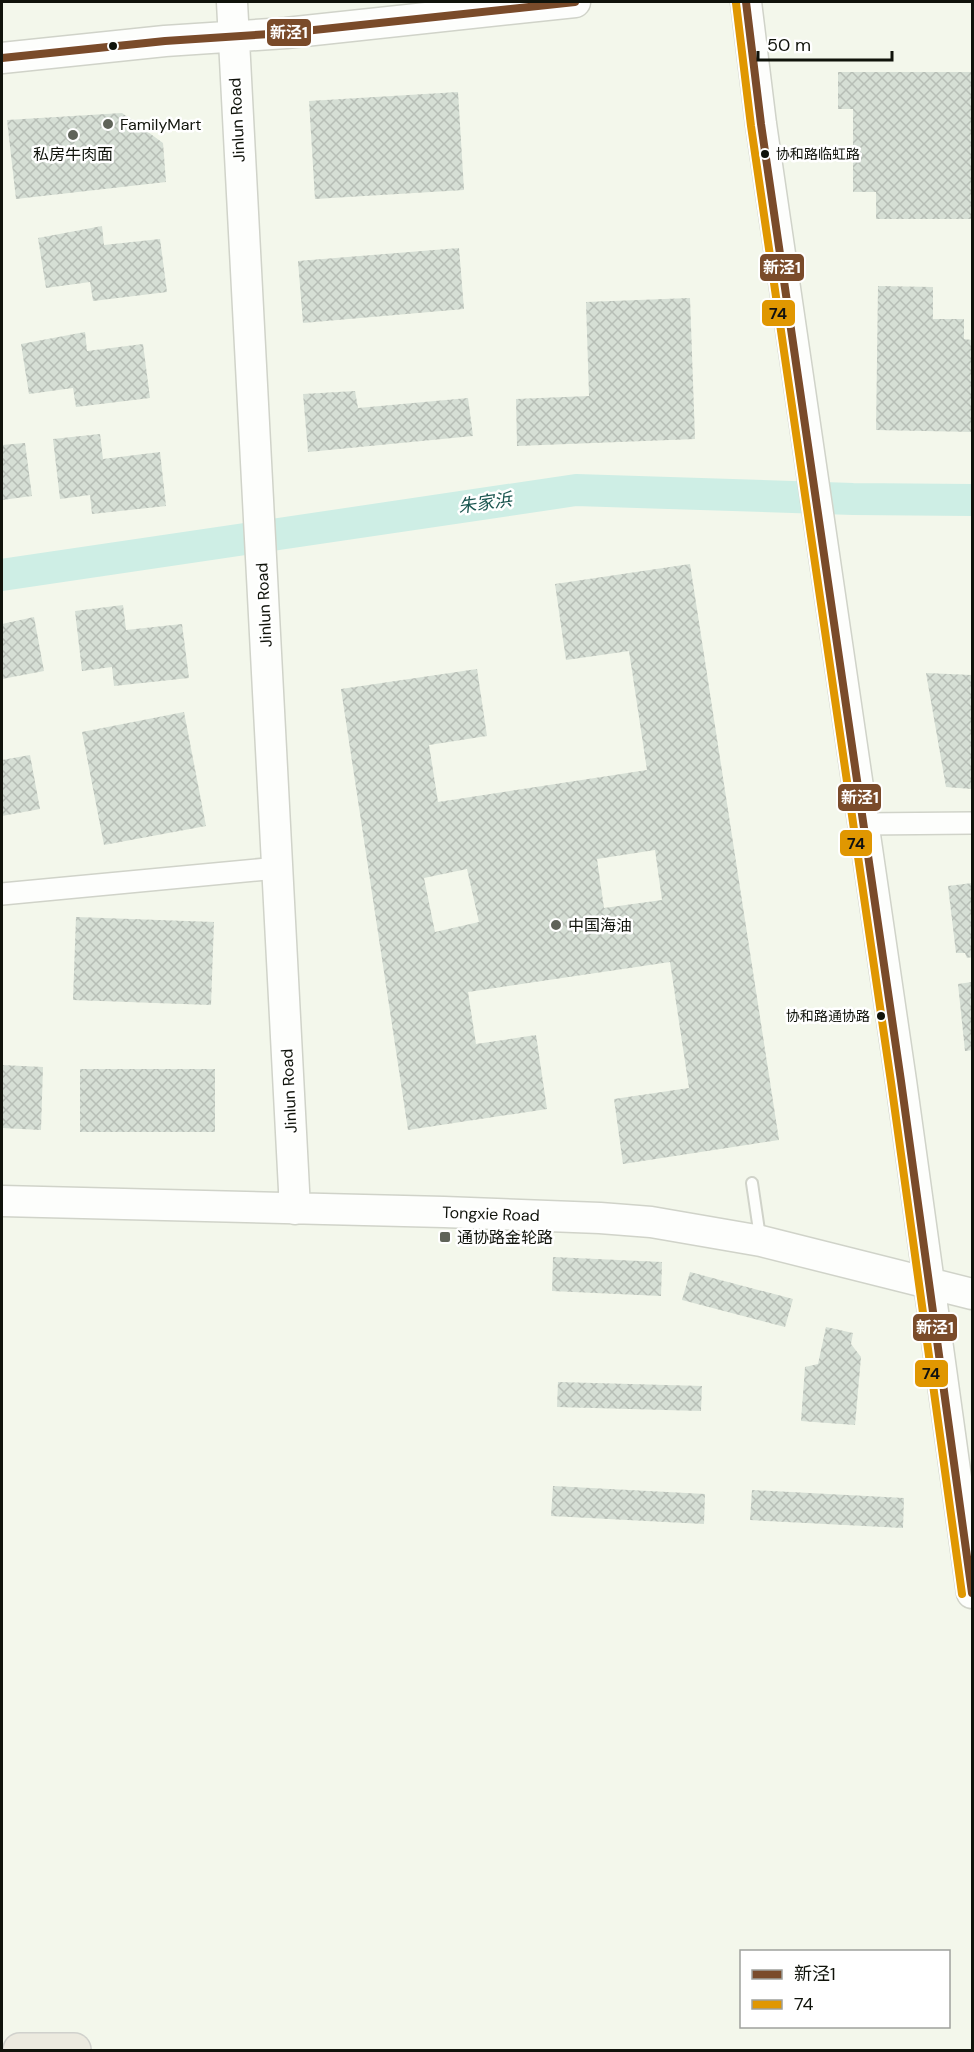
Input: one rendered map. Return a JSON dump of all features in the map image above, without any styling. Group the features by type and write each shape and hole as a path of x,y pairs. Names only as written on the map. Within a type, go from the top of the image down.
{"main road":[{"path":"2,2043 28,2050 74,2050"}],"street":[{"name":"Jinlun Road","path":"232,2 295,1209"},
{"path":"2,58 234,35 285,33 492,6 575,2"},
{"path":"746,2 761,124 813,470 972,1593"},
{"path":"863,824 972,823"},
{"path":"2,894 277,868"},
{"name":"Tongxie Road","path":"2,1201 600,1218 705,1230 760,1241 972,1294"}],"lane":[{"path":"752,1183 760,1241"}],"building":[{"path":"838,72 972,72 972,219 876,219 876,192 853,192 853,109 838,109"},
{"path":"458,92 464,190 315,199 309,101"},
{"path":"122,113 163,143 166,182 16,199 7,120"},
{"path":"102,226 104,245 160,239 167,292 93,301 90,282 46,288 38,238"},
{"path":"459,248 464,309 303,323 298,261"},
{"path":"878,286 933,287 933,319 964,319 964,339 972,340 972,432 876,430"},
{"path":"690,298 695,439 517,446 516,399 589,396 586,302"},
{"path":"85,332 87,351 143,344 150,398 76,407 73,388 29,394 21,344"},
{"path":"355,391 358,408 468,398 473,436 308,452 303,394"},
{"path":"100,434 103,459 160,452 166,506 92,514 90,495 60,499 53,439"},
{"path":"25,443 32,496 2,500 2,445"},
{"path":"690,564 779,1140 623,1164 614,1099 689,1088 670,962 468,992 476,1044 536,1035 547,1109 408,1130 341,689 477,669 487,736 429,745 438,802 647,770 629,651 566,660 555,584","holes":["655,850 662,900 604,908 597,859","467,869 479,922 435,932 424,878"]},
{"path":"123,605 126,630 182,624 189,678 114,686 112,667 82,671 75,611"},
{"path":"34,617 44,671 2,679 2,624"},
{"path":"926,673 972,675 972,789 946,787"},
{"path":"184,712 206,826 104,845 82,732"},
{"path":"30,755 40,809 2,816 2,760"},
{"path":"972,883 972,957 967,958 965,953 956,953 948,886"},
{"path":"76,917 214,922 211,1005 73,1000"},
{"path":"972,982 972,1050 965,1051 958,984"},
{"path":"2,1065 43,1067 41,1130 2,1128"},
{"path":"80,1069 215,1069 215,1132 80,1132"},
{"path":"553,1257 662,1262 661,1296 552,1291"},
{"path":"690,1272 793,1299 785,1327 682,1300"},
{"path":"826,1327 853,1333 851,1344 861,1357 855,1425 801,1421 805,1367 818,1364"},
{"path":"558,1382 702,1386 701,1411 557,1407"},
{"path":"553,1486 705,1494 704,1524 551,1516"},
{"path":"752,1490 904,1498 903,1528 750,1520"}],"waterway":[{"name":"朱家浜","path":"2,575 576,490 853,499 972,500"}],"transit line":[{"name":"新泾1","path":"2,58 165,41 286,33 575,2"},
{"name":"新泾1","path":"746,2 761,124 901,1081 972,1593"},
{"name":"74","path":"736,3 751,126 891,1082 962,1594"}],"place":[{"name":"FamilyMart","path":"108,124"},
{"name":"私房牛肉面","path":"73,135"},
{"name":"协和路临虹路","path":"765,154"},
{"name":"中国海油","path":"556,925"},
{"name":"协和路通协路","path":"881,1016"},
{"name":"通协路金轮路","path":"445,1237"}]}
